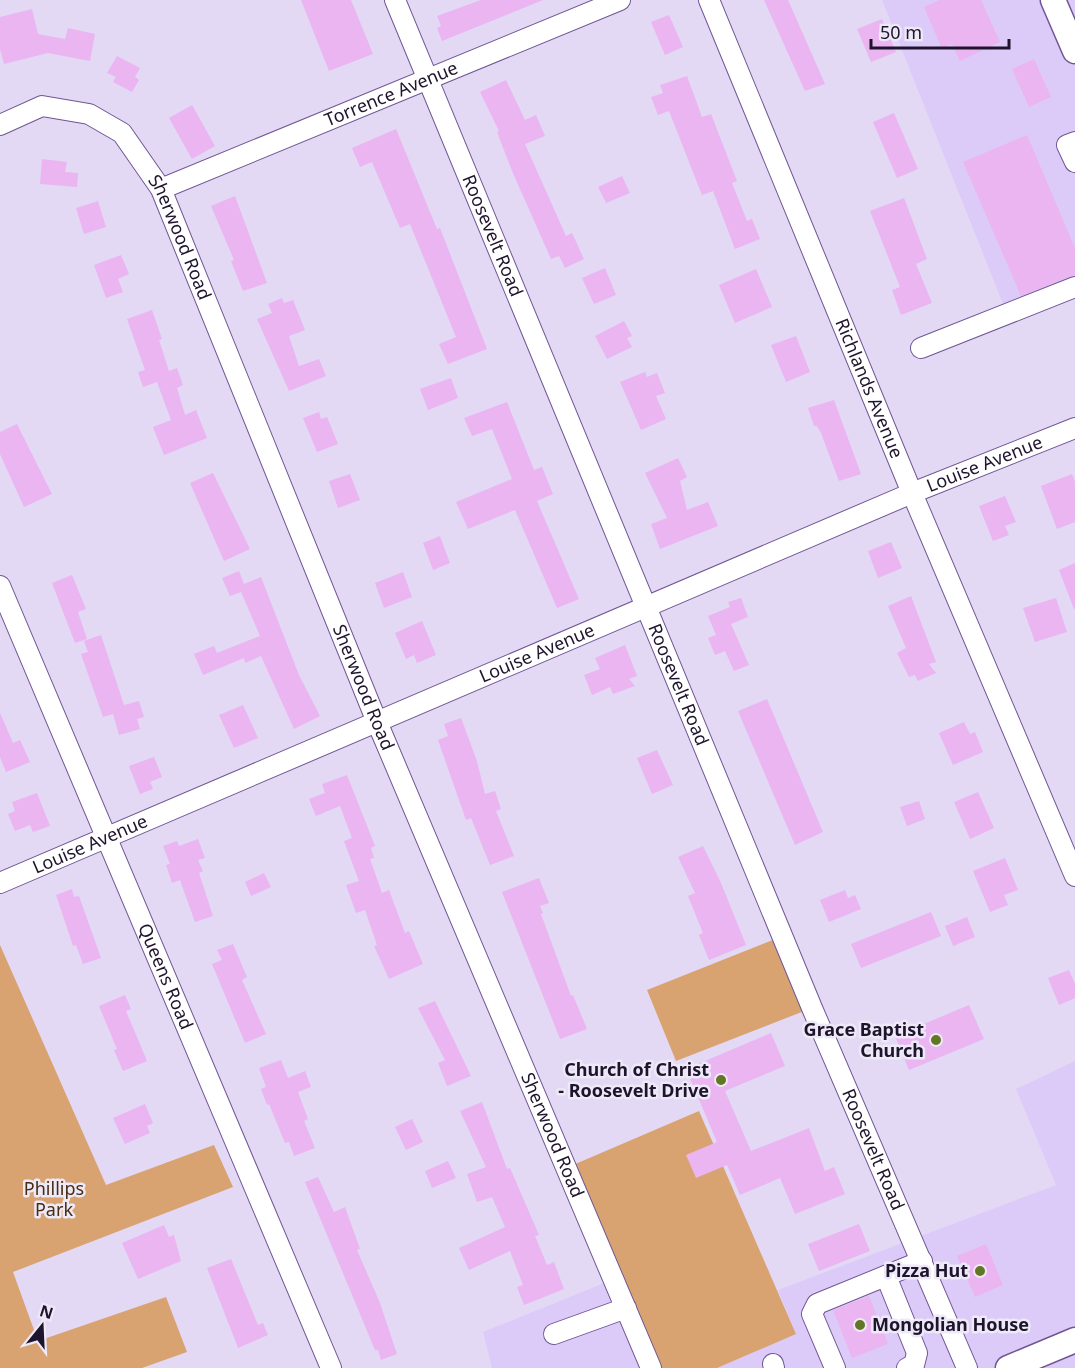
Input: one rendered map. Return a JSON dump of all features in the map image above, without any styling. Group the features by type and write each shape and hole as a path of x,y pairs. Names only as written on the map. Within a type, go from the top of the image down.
{"main road":[{"path":"1053,0 1075,51"},
{"path":"1008,1368 1075,1340"}],"street":[{"name":"Roosevelt Road","path":"394,0 812,1008 967,1368"},
{"name":"Torrence Avenue","path":"161,189 429,81 620,0"},
{"name":"Richlands Avenue","path":"710,0 912,493 1075,876"},
{"name":"Sherwood Road","path":"0,125 42,106 89,114 122,133 161,189 377,722 651,1368"},
{"path":"1075,142 1067,145 1075,162"},
{"path":"921,348 1075,287"},
{"name":"Louise Avenue","path":"0,883 912,493 1075,428"},
{"name":"Queens Road","path":"0,586 109,838 331,1368"},
{"path":"835,1368 812,1314 817,1304 922,1262"},
{"path":"886,1276 917,1353 912,1367"},
{"path":"554,1334 626,1308"}],"shaded area":[{"path":"882,0 1075,0 1075,296 1009,319"},
{"path":"1075,1061 1075,1368 717,1368 796,1334 778,1290 1056,1185 1016,1089"},
{"path":"614,1279 651,1368 492,1368 483,1332"}],"green space":[{"path":"783,936 812,1008 676,1061 647,990"},
{"name":"Phillips Park","path":"0,945 106,1185 214,1145 233,1187 13,1272 38,1341 166,1297 187,1352 142,1368 0,1368"},
{"path":"699,1111 796,1334 717,1368 651,1368 566,1168"}],"building":[{"path":"301,0 351,0 373,54 329,71"},
{"path":"481,0 543,0 442,41 437,28 441,26 437,16"},
{"path":"764,0 788,0 825,84 805,91"},
{"path":"940,0 981,0 1000,42 960,61 952,44 942,49 924,7"},
{"path":"32,9 38,34 65,39 68,28 95,34 90,61 48,53 4,64 0,49 0,17"},
{"path":"669,15 683,47 665,55 651,22"},
{"path":"882,19 896,52 871,62 857,29"},
{"path":"117,56 140,68 135,77 139,80 132,92 113,82 116,77 107,73"},
{"path":"1034,59 1051,97 1029,107 1012,69"},
{"path":"687,76 702,117 711,114 737,181 732,183 747,221 752,219 760,239 735,249 713,191 702,195 669,111 658,115 651,97 663,93 660,85"},
{"path":"506,80 525,120 536,115 545,136 525,144 566,236 572,233 584,259 565,268 559,256 551,259 512,171 497,132 499,131 480,92"},
{"path":"192,105 215,146 192,159 169,118"},
{"path":"894,113 918,169 897,178 873,122"},
{"path":"396,129 437,229 440,228 487,349 448,364 439,344 456,337 410,224 400,228 372,162 360,167 352,148"},
{"path":"1027,135 1075,248 1075,275 1021,296 963,162"},
{"path":"42,159 67,162 65,172 78,173 77,187 40,184"},
{"path":"622,176 630,193 606,203 598,187"},
{"path":"235,196 267,283 243,291 231,261 234,260 211,206"},
{"path":"904,198 927,259 916,264 932,303 901,315 892,290 900,287 870,211"},
{"path":"98,201 106,227 84,234 76,208"},
{"path":"121,255 129,274 118,279 123,292 106,298 94,265"},
{"path":"605,268 616,295 594,304 582,278"},
{"path":"756,269 772,307 735,323 719,285"},
{"path":"282,298 284,303 293,300 305,330 289,336 299,366 319,359 326,376 289,391 257,319 272,313 268,304"},
{"path":"152,310 162,339 159,340 169,371 177,368 183,385 177,388 185,415 196,410 207,438 164,455 153,427 171,420 157,382 143,387 138,372 145,370 127,319"},
{"path":"624,321 632,336 627,338 632,347 607,359 595,336"},
{"path":"796,336 810,372 786,382 771,345"},
{"path":"645,372 647,377 657,373 665,393 656,396 666,419 641,430 620,382"},
{"path":"451,378 458,398 428,410 420,389"},
{"path":"834,400 861,474 839,481 821,433 817,426 814,426 808,408"},
{"path":"507,402 534,470 542,467 553,494 537,501 579,599 557,608 515,510 468,529 456,502 512,479 492,429 472,436 464,418"},
{"path":"319,412 321,419 327,417 338,444 317,452 303,418"},
{"path":"17,424 52,494 24,507 0,454 0,432"},
{"path":"678,458 687,477 680,481 687,510 708,502 718,526 660,549 651,524 667,518 645,473"},
{"path":"213,473 250,549 224,561 190,483"},
{"path":"350,474 360,500 338,508 329,481"},
{"path":"1072,474 1075,482 1075,522 1057,529 1041,486"},
{"path":"1005,496 1016,522 1005,526 1009,535 993,541 979,506"},
{"path":"440,536 450,563 433,570 423,543"},
{"path":"891,542 902,568 878,578 868,551"},
{"path":"1075,563 1075,609 1074,609 1059,570"},
{"path":"239,571 244,584 261,577 299,675 320,716 294,729 261,656 245,663 244,658 203,675 194,654 214,646 217,653 260,636 241,592 230,596 222,578"},
{"path":"403,572 412,597 384,608 375,583"},
{"path":"72,575 86,609 78,612 87,639 75,643 52,583"},
{"path":"911,596 936,662 929,664 936,673 918,681 915,675 909,677 897,653 906,648 888,606"},
{"path":"741,598 748,617 731,624 749,665 734,671 725,651 715,655 708,638 716,635 708,616 730,607 728,602"},
{"path":"1056,598 1067,632 1035,642 1023,608"},
{"path":"422,621 436,655 417,663 414,655 406,659 395,633"},
{"path":"101,635 124,705 139,701 144,717 137,719 140,729 119,735 113,714 103,717 81,654 88,652 84,641"},
{"path":"625,645 637,676 629,679 635,686 613,694 610,687 592,695 584,675 600,669 595,658"},
{"path":"767,699 823,832 795,845 738,711"},
{"path":"243,705 258,738 234,748 219,715"},
{"path":"0,713 13,743 20,740 30,762 6,772 0,757"},
{"path":"461,718 477,761 485,794 495,791 501,809 496,811 514,856 490,865 471,818 466,820 438,740 448,736 444,724"},
{"path":"964,722 970,734 975,732 983,752 953,765 939,733"},
{"path":"657,750 673,785 652,794 637,758"},
{"path":"154,757 162,777 150,782 153,789 140,794 129,766"},
{"path":"347,775 375,846 371,848 374,858 370,859 382,893 389,890 405,933 409,931 423,964 389,979 374,946 377,945 365,910 356,913 346,885 359,881 344,841 352,838 340,806 316,816 309,799 325,793 322,784"},
{"path":"978,792 994,828 970,839 954,802"},
{"path":"37,793 50,826 33,832 30,825 15,831 8,814 15,811 12,802"},
{"path":"919,801 925,819 907,826 900,807"},
{"path":"198,839 205,858 198,860 203,871 199,873 213,916 195,922 180,880 172,883 166,865 170,864 163,846 177,841 179,846"},
{"path":"703,846 746,945 709,960 699,935 703,933 688,896 695,893 678,857"},
{"path":"1005,858 1018,890 1004,895 1008,905 990,912 973,871"},
{"path":"264,873 271,887 251,896 245,882"},
{"path":"539,878 549,903 540,906 543,913 541,914 571,996 573,995 587,1029 560,1039 502,892"},
{"path":"72,889 74,897 79,896 101,958 83,964 76,945 73,946 56,895"},
{"path":"845,890 848,898 855,895 861,909 829,922 820,900"},
{"path":"931,912 941,936 861,968 851,944"},
{"path":"967,917 975,937 953,946 945,926"},
{"path":"233,944 247,977 242,980 266,1034 245,1043 212,964 222,960 217,950"},
{"path":"1069,970 1075,984 1075,998 1059,1005 1048,978"},
{"path":"125,995 131,1009 126,1011 147,1061 123,1071 114,1050 117,1049 99,1006"},
{"path":"435,1001 471,1076 447,1086 438,1063 445,1060 418,1008"},
{"path":"969,1005 984,1039 909,1070 895,1036"},
{"path":"771,1033 785,1066 725,1091 751,1151 809,1128 825,1171 834,1167 845,1194 795,1214 780,1178 740,1195 727,1165 696,1178 686,1155 717,1142 686,1069"},
{"path":"281,1060 288,1078 305,1071 311,1087 298,1092 308,1119 304,1121 315,1148 294,1156 289,1142 285,1143 261,1089 266,1087 259,1068"},
{"path":"482,1102 507,1169 510,1168 539,1235 535,1236 547,1265 554,1262 564,1289 524,1305 517,1287 523,1285 510,1251 469,1270 459,1248 505,1227 492,1197 477,1202 467,1174 486,1167 460,1111"},
{"path":"145,1104 153,1123 147,1126 150,1133 125,1144 113,1118"},
{"path":"412,1119 423,1142 406,1150 395,1127"},
{"path":"448,1161 456,1178 432,1188 425,1171"},
{"path":"318,1177 334,1212 345,1207 360,1249 357,1250 380,1303 397,1354 381,1360 378,1350 375,1350 305,1182"},
{"path":"859,1224 870,1251 819,1271 808,1244"},
{"path":"164,1225 169,1237 174,1235 181,1261 138,1279 122,1243"},
{"name":"Pizza Hut","path":"986,1244 1003,1285 975,1297 957,1256"},
{"path":"231,1259 258,1325 263,1323 268,1335 238,1348 207,1268"},
{"name":"Mongolian House","path":"869,1296 888,1344 852,1358 833,1310"}],"place":[{"name":"Grace Baptist Church","path":"936,1040"},
{"name":"Church of Christ - Roosevelt Drive","path":"721,1080"},
{"name":"Pizza Hut","path":"980,1271"},
{"name":"Mongolian House","path":"860,1325"}]}
